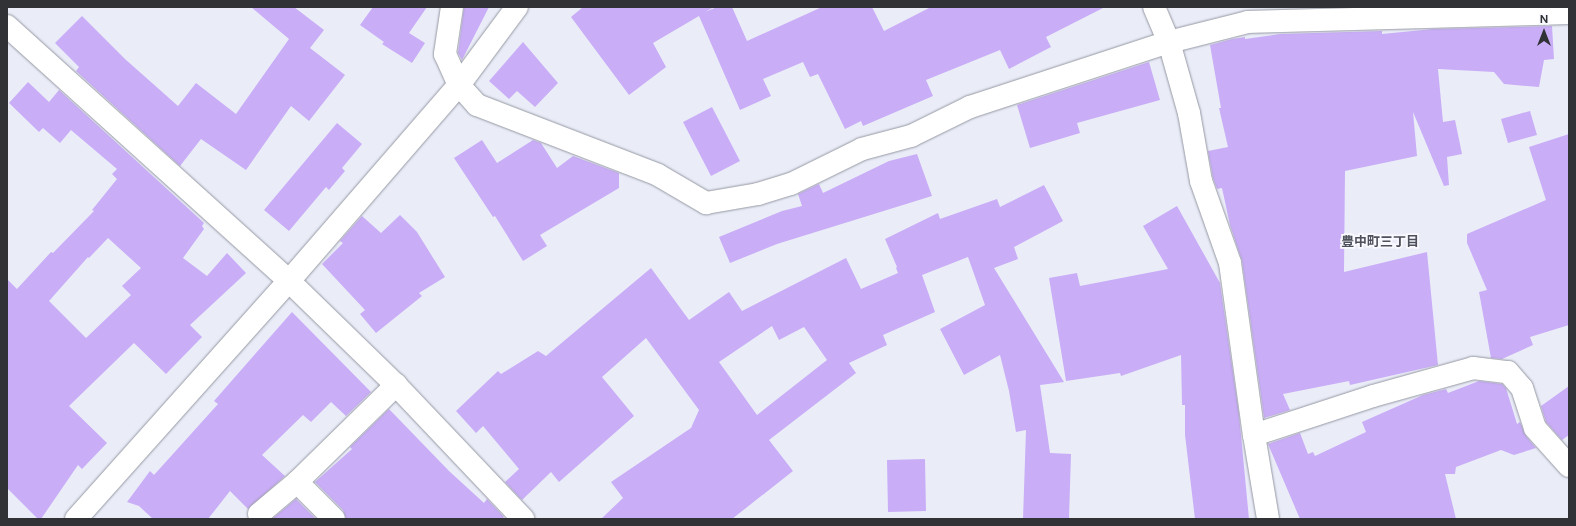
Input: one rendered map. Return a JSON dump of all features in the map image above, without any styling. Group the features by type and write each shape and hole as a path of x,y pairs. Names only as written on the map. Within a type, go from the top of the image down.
{"street":[{"path":"452,7 445,54 460,85 477,105 658,175 706,203 758,194 791,184 862,149 911,136 970,107 1170,42 1248,22 1569,13"},
{"path":"76,519 289,281 460,85 517,7"},
{"path":"1154,7 1170,42 1189,113 1201,181 1230,263 1254,435 1268,519"},
{"path":"7,26 289,281 396,385 523,519"},
{"path":"1254,435 1373,396 1473,368 1508,372 1522,388 1535,428 1569,466"},
{"path":"259,514 297,482 396,385"},
{"path":"297,482 334,519"}],"building":[{"path":"251,7 294,7 324,30 310,48 345,75 309,121 291,106 246,170 201,139 180,166 76,71 79,67 55,43 82,16 125,59 178,106 196,83 236,114 289,39"},
{"path":"373,7 427,7 409,33 425,43 412,63 382,44 384,42 360,25"},
{"path":"464,7 489,7 462,60 458,53"},
{"path":"583,7 714,7 705,12 717,7 732,7 747,41 822,7 872,7 884,31 931,7 1105,7 1046,37 1051,47 1009,69 1000,50 926,80 933,96 863,126 861,121 845,129 818,74 810,77 803,62 763,79 771,96 740,110 699,16 653,43 666,67 629,95 571,17"},
{"path":"1552,26 1554,59 1544,60 1539,87 1504,84 1494,72 1438,69 1443,122 1455,120 1462,154 1447,157 1449,185 1444,186 1413,112 1417,156 1345,171 1344,272 1427,252 1438,365 1350,385 1349,381 1283,394 1290,410 1264,418 1242,261 1230,225 1222,188 1217,189 1213,178 1208,151 1228,147 1219,108 1221,108 1210,45 1232,39 1245,37 1245,39 1280,34 1382,31 1382,34 1433,29"},
{"path":"523,42 558,83 535,107 517,91 509,99 489,81"},
{"path":"1149,62 1160,100 1077,123 1080,133 1030,148 1017,105"},
{"path":"28,82 49,102 59,90 204,223 202,226 204,229 183,258 207,276 227,253 246,273 190,325 202,337 166,374 134,343 69,406 107,443 82,469 78,465 41,519 38,519 7,488 7,279 17,289 51,252 53,253 94,211 92,210 117,179 112,174 117,169 71,130 60,143 43,128 39,132 9,103","holes":["108,238 141,268 122,286 131,295 86,338 49,301 88,257 89,258"]},
{"path":"712,107 740,161 711,176 683,122"},
{"path":"1530,111 1537,135 1508,143 1501,119"},
{"path":"337,123 362,144 342,168 345,171 329,190 326,187 289,231 264,210"},
{"path":"1569,134 1569,325 1530,337 1533,345 1502,359 1491,358 1479,292 1487,290 1467,243 1467,234 1546,200 1529,147"},
{"path":"482,140 497,163 533,140 541,143 557,168 573,156 619,173 619,188 540,235 547,246 523,261 495,216 493,217 454,158"},
{"path":"917,154 932,196 777,244 730,263 719,237 782,211 802,206 798,194 819,184 823,193 889,161"},
{"path":"1044,185 1063,221 1014,247 1018,259 994,268 1064,382 1040,385 1050,453 1071,454 1069,519 1023,519 1026,430 1016,432 1009,391 1000,355 964,375 940,329 985,305 968,257 922,275 935,312 883,335 887,345 849,363 856,373 769,440 793,471 732,519 601,519 623,498 611,482 691,428 699,410 646,338 602,377 634,416 559,482 551,472 522,500 505,482 519,469 483,426 476,433 456,411 498,371 501,374 538,351 546,356 651,268 689,320 729,292 742,311 846,258 861,289 898,273 897,267 885,239 938,213 940,219 997,199 1000,207","holes":["772,326 779,340 804,327 827,360 757,415 719,362"]},
{"path":"1177,206 1220,283 1239,414 1249,519 1195,519 1185,435 1185,405 1182,405 1181,355 1121,376 1120,373 1066,381 1049,278 1077,273 1080,286 1168,269 1143,226"},
{"path":"400,215 417,232 445,277 419,293 422,296 376,333 360,314 365,310 322,264 343,243 340,241 362,216 381,233"},
{"path":"292,312 371,392 346,416 331,402 311,422 303,415 262,455 285,476 248,509 230,491 208,519 153,519 139,506 127,502 150,471 154,475 218,404 214,401"},
{"path":"1479,381 1502,384 1506,388 1517,424 1520,422 1526,436 1536,448 1514,455 1501,450 1456,467 1455,474 1445,474 1456,519 1300,519 1268,444 1300,433 1308,454 1313,452 1315,456 1366,432 1362,422 1423,395 1446,389 1448,393"},
{"path":"1569,386 1569,435 1562,440 1546,422 1541,406"},
{"path":"389,409 449,471 484,503 487,499 504,517 502,519 346,519 343,510 315,482 352,449 350,447"},
{"path":"925,459 926,511 888,512 887,460"},
{"path":"296,499 316,519 272,519"}],"district":[{"name":"豊中町三丁目","path":"1380,242"}]}
